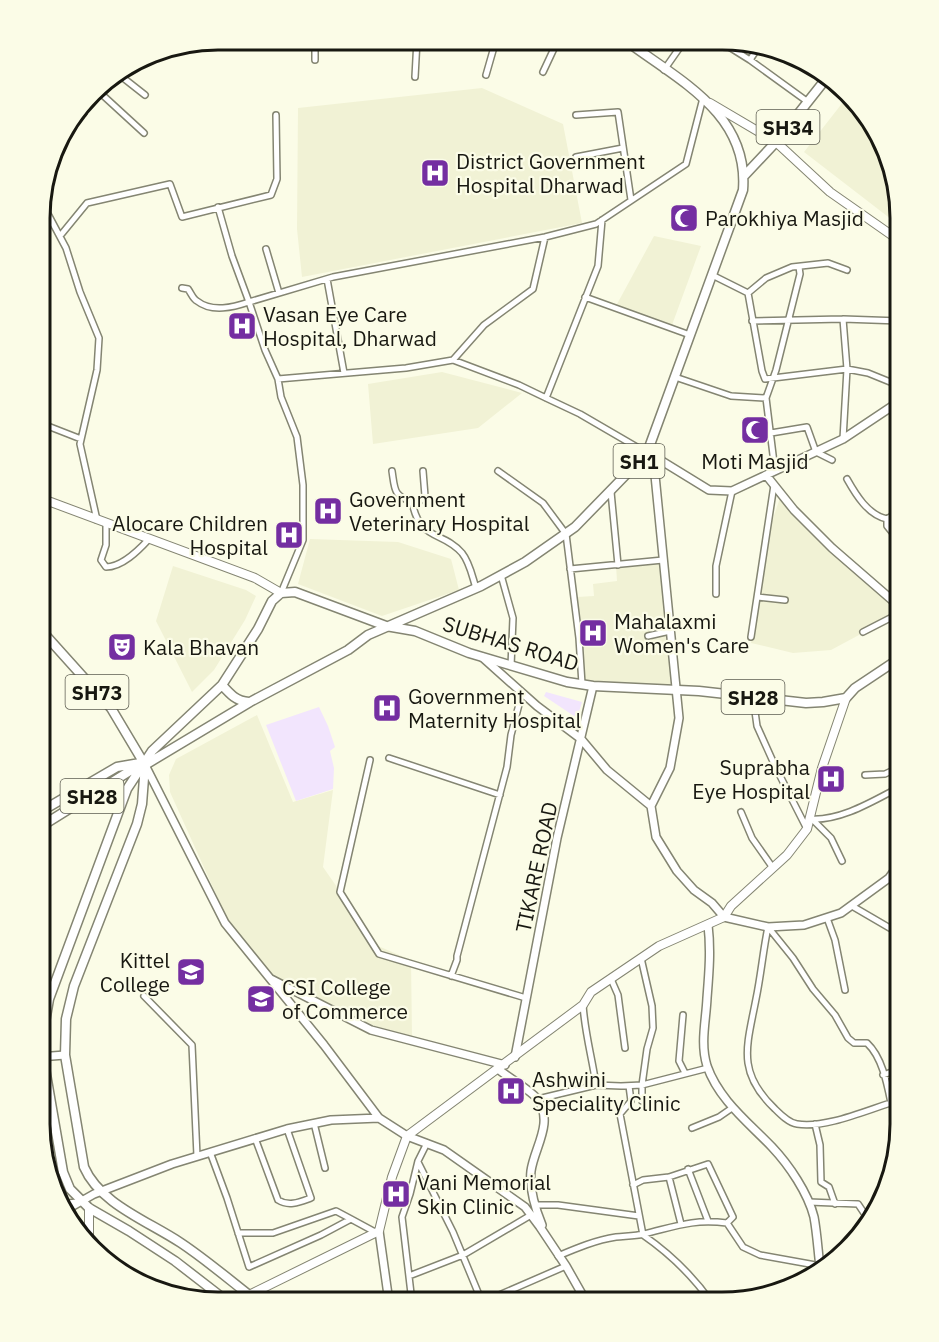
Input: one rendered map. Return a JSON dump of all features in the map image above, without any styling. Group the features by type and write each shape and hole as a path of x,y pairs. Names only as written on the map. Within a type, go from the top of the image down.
{"main road":[{"name":"SH1","path":"144,764 250,702 348,650 368,635 476,588 525,562 575,527 650,454 675,377 743,190 744,176 741,156 723,118 705,99 638,50"},
{"name":"SH34","path":"744,176 776,142 823,83"},
{"path":"705,99 776,142 830,192 890,234"},
{"path":"50,502 255,578 281,593 272,601 258,629 222,685 152,751 121,801 81,917 50,996"},
{"name":"SUBHAS ROAD","path":"281,593 295,592 386,626 415,632 482,657 567,682 593,686 676,689 806,703 846,698"},
{"name":"SH73","path":"50,640 111,708 144,764"},
{"path":"255,1292 377,1232 392,1177 407,1136 583,1005 591,992 659,946 724,917 731,906 787,855 812,819 822,768 846,698 855,688 890,665"},
{"path":"222,685 233,697 250,702"},
{"path":"144,764 145,779 137,824 69,1001 64,1055 84,1167 90,1181 110,1201 181,1243 245,1292"},
{"name":"SH28","path":"50,806 117,767 144,764"},
{"name":"SH28","path":"50,820 144,764"},
{"path":"50,1104 63,1172 70,1189 86,1205 175,1262 215,1292"},
{"path":"86,1205 88,1232"}],"street":[{"path":"315,50 315,60"},
{"path":"415,77 416,50"},
{"path":"486,75 493,50"},
{"path":"543,72 553,50"},
{"path":"664,70 678,50"},
{"path":"735,51 808,102"},
{"path":"750,60 754,53"},
{"path":"124,78 144,95"},
{"path":"103,95 144,133"},
{"path":"182,288 188,289 197,302 219,309 228,309 327,279 545,237 596,224 686,164 705,99"},
{"path":"576,115 618,112 631,200"},
{"path":"60,236 87,203 171,184 182,217 271,195 277,179 276,115"},
{"path":"576,157 623,148"},
{"path":"218,207 232,256 278,380 281,397 297,436 303,485 303,540 281,593"},
{"path":"50,218 66,248 80,292 99,338 97,370 81,439 81,451 97,520"},
{"path":"546,398 598,266 602,220"},
{"path":"453,360 484,326 533,289 545,237"},
{"path":"266,249 279,293"},
{"path":"748,293 766,278 804,264 828,263 847,270"},
{"path":"775,471 766,398 776,370 800,274 799,267"},
{"path":"712,275 748,293"},
{"path":"327,279 344,373"},
{"path":"748,293 765,379 847,369 868,373 890,382"},
{"path":"585,297 690,335"},
{"path":"843,319 847,369 843,439"},
{"path":"752,321 890,321"},
{"path":"278,380 406,368 453,360 519,385 580,414 709,490 732,491 766,476 843,439 890,408"},
{"path":"675,377 731,396 766,398"},
{"path":"50,427 81,439"},
{"path":"771,433 807,427 816,452 832,460"},
{"path":"650,454 679,718 670,768 651,806 656,837 677,871 724,917 768,927 804,925 841,913 889,878"},
{"path":"392,471 395,491 400,497 412,502 420,501 425,496 423,471"},
{"path":"498,471 543,503 566,534 579,638 582,684"},
{"path":"766,476 794,510 832,548 890,598"},
{"path":"847,479 876,517 890,517"},
{"path":"751,637 774,485"},
{"path":"716,594 716,566 732,491"},
{"path":"611,492 618,565"},
{"path":"412,502 416,518 424,528 460,551 467,560 476,588"},
{"path":"887,519 890,530"},
{"path":"106,524 106,545 102,560 106,567 114,567 137,551 149,539"},
{"path":"570,569 663,560"},
{"path":"501,575 513,618 512,666"},
{"path":"758,597 785,600"},
{"path":"863,632 890,618"},
{"path":"648,636 670,631"},
{"path":"482,657 522,693 581,739 607,770 651,806"},
{"name":"TIKARE ROAD","path":"515,1057 557,838 593,686"},
{"path":"451,976 500,795 522,693"},
{"path":"753,697 757,726 807,829"},
{"path":"389,758 500,795"},
{"path":"370,760 340,892 379,954 526,998"},
{"path":"144,764 225,923 379,1118 407,1136 444,1150 525,1207 547,1237 581,1292"},
{"path":"865,775 889,772"},
{"path":"812,819 826,819 889,792"},
{"path":"741,812 752,838 773,868"},
{"path":"812,819 831,838 842,861"},
{"path":"852,906 889,928"},
{"path":"827,918 835,940 845,990"},
{"path":"708,925 711,952 702,1046 708,1068 724,1099 788,1166 809,1202 814,1217 820,1260"},
{"path":"768,927 835,1015 848,1038 854,1043 867,1043 872,1048 889,1096"},
{"path":"768,927 747,1039 747,1064 753,1081 764,1098 783,1116 796,1124 815,1124 860,1114 889,1104"},
{"path":"641,958 652,1006 653,1028 642,1085 642,1101"},
{"path":"269,977 371,1030 501,1067 538,1099 544,1116 541,1143 531,1169 532,1193 547,1237"},
{"path":"611,979 618,995 625,1048"},
{"path":"144,996 192,1045 197,1156"},
{"path":"583,1005 586,1043 593,1063 596,1084"},
{"path":"683,1015 680,1061 685,1073"},
{"path":"50,1056 64,1055"},
{"path":"538,1099 596,1084 642,1085 708,1068"},
{"path":"883,1075 889,1073"},
{"path":"630,1086 631,1101 620,1114 642,1235 662,1248 703,1292"},
{"path":"692,1128 719,1117 732,1108"},
{"path":"73,1209 86,1205 101,1192 172,1164 255,1138 314,1122 379,1118"},
{"path":"314,1122 326,1168"},
{"path":"815,1124 820,1144 821,1182 829,1187 835,1204"},
{"path":"255,1138 278,1200 293,1204 311,1198 287,1129"},
{"path":"411,1292 402,1217 418,1161 427,1143"},
{"path":"210,1152 249,1267 351,1219"},
{"path":"418,1161 478,1292"},
{"path":"633,1185 644,1180 669,1177 708,1164 733,1217 728,1223"},
{"path":"688,1169 708,1221"},
{"path":"669,1177 681,1224"},
{"path":"809,1202 858,1204 864,1213"},
{"path":"70,1204 86,1205"},
{"path":"535,1205 558,1205 639,1216"},
{"path":"238,1233 273,1233 336,1212 377,1232 387,1292"},
{"path":"409,1276 463,1255 531,1215"},
{"path":"558,1256 615,1237 642,1235 681,1224 708,1221 728,1223"},
{"path":"728,1223 743,1248 760,1255 813,1265"},
{"path":"505,1292 566,1266"}],"shaded area":[{"name":"District Government Hospital Dharwad","path":"482,88 563,124 582,223 302,277 297,229 298,108"},
{"path":"843,102 855,115 867,134 881,163 890,218 804,152"},
{"path":"654,236 701,246 672,325 616,306"},
{"path":"442,372 522,393 478,428 373,444 368,384"},
{"path":"781,495 794,510 890,597 890,619 831,650 793,653 751,643 767,536"},
{"path":"310,539 398,542 451,559 459,590 382,616 298,584"},
{"path":"660,560 674,687 584,681 577,597 594,596 593,584 617,581 616,565"},
{"path":"173,566 246,590 256,596 245,620 214,670 192,692 156,621"},
{"path":"546,692 582,702 577,718 544,696"},
{"path":"319,707 335,747 330,751 334,768 333,789 296,801 266,725"},
{"path":"257,715 293,802 333,790 323,867 378,946 411,960 412,1036 375,1026 269,975 229,923 170,792 169,775 176,759"}],"place":[{"name":"District Government Hospital Dharwad","path":"435,173"},
{"name":"Parokhiya Masjid","path":"684,218"},
{"name":"Vasan Eye Care Hospital, Dharwad","path":"242,326"},
{"name":"Moti Masjid","path":"755,430"},
{"name":"Government Veterinary Hospital","path":"328,511"},
{"name":"Alocare Children Hospital","path":"289,535"},
{"name":"Mahalaxmi Women's Care","path":"593,633"},
{"name":"Kala Bhavan","path":"122,647"},
{"name":"Government Maternity Hospital","path":"387,708"},
{"name":"Suprabha Eye Hospital","path":"831,779"},
{"name":"Kittel College","path":"191,972"},
{"name":"CSI College of Commerce","path":"261,999"},
{"name":"Ashwini Speciality Clinic","path":"511,1091"},
{"name":"Vani Memorial Skin Clinic","path":"396,1194"}]}
